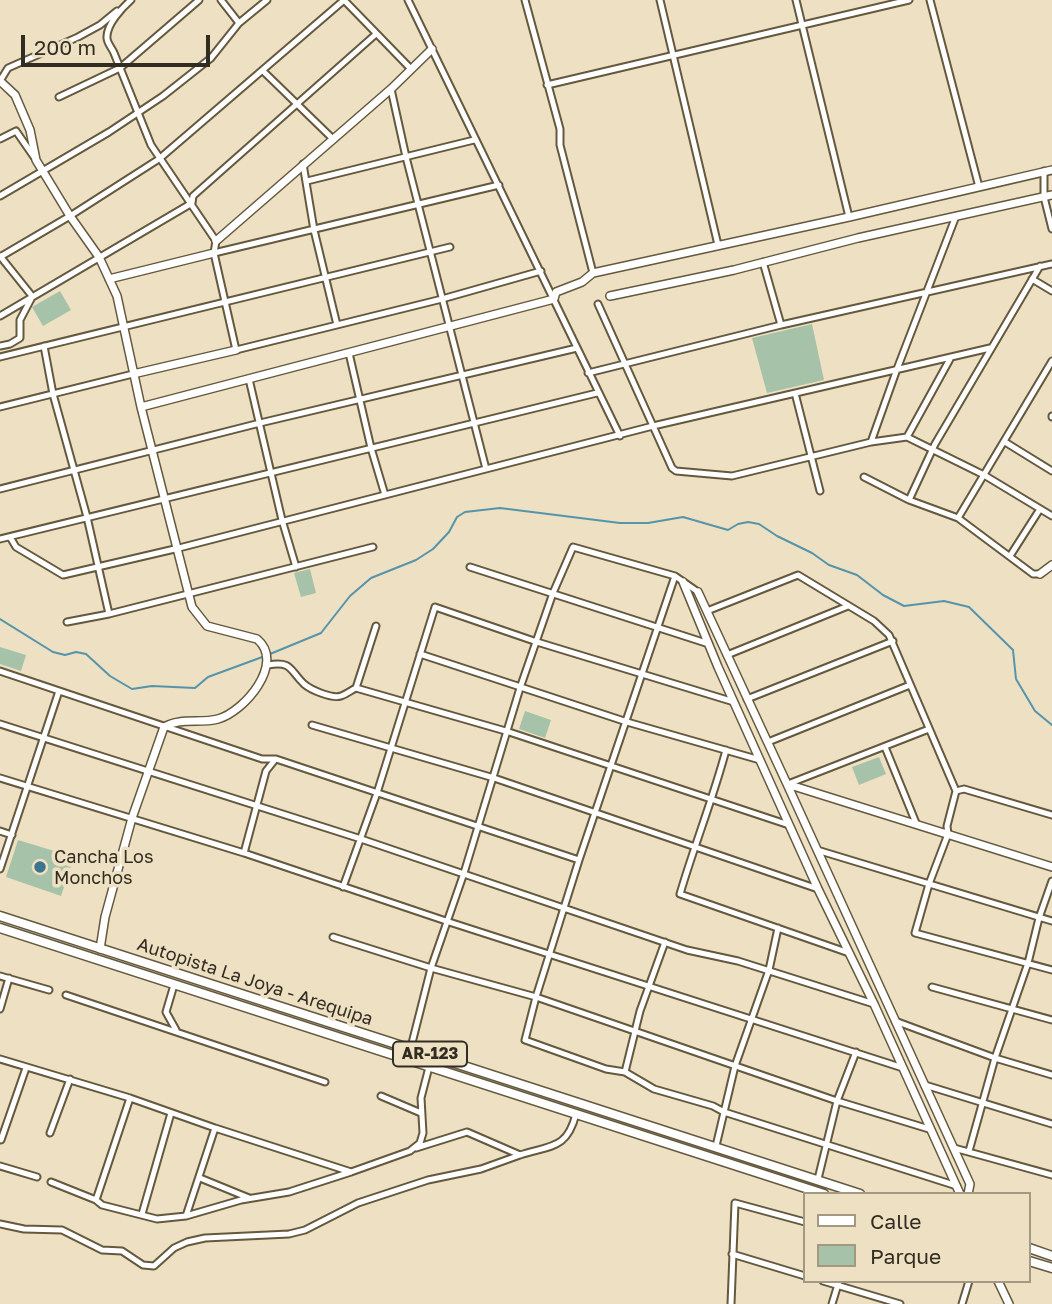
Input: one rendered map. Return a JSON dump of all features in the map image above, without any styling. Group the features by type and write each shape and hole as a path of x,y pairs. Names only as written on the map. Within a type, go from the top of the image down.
{"main road":[{"name":"Autopista La Joya - Arequipa","path":"0,916 854,1192"},
{"name":"Autopista La Joya - Arequipa","path":"0,929 818,1192"},
{"path":"1031,1249 1052,1256"},
{"path":"1031,1262 1052,1268"}],"street":[{"path":"36,160 30,130 20,104 11,89 0,81 4,72 100,25 131,0"},
{"path":"59,97 120,68 199,0"},
{"path":"221,0 239,23"},
{"path":"0,196 163,96 211,58 239,23 267,0"},
{"path":"33,296 0,257 159,159 344,0 411,69"},
{"path":"408,0 474,140 541,271 587,373 620,436"},
{"path":"524,0 560,129 561,145 593,273"},
{"path":"660,0 718,245"},
{"path":"796,0 849,217"},
{"path":"547,85 909,0"},
{"path":"930,0 979,187"},
{"path":"122,7 107,33 107,41 159,159 216,241"},
{"path":"0,317 191,203 193,195 376,34"},
{"path":"236,350 214,253 216,241 432,49"},
{"path":"263,71 332,139"},
{"path":"390,89 486,469"},
{"path":"0,139 16,131 99,257 117,296 133,374 192,607 207,626 261,642 268,666 250,694 236,709 221,719 184,721 164,727"},
{"path":"307,181 474,140"},
{"path":"303,164 314,230 337,325"},
{"path":"554,299 556,292 582,282 593,273 1048,171 1052,229"},
{"path":"109,279 499,185"},
{"path":"610,296 734,270 1048,196"},
{"path":"871,442 956,216"},
{"path":"0,357 450,247"},
{"path":"763,262 782,325"},
{"path":"587,373 782,325 1052,264"},
{"path":"909,500 933,449 1040,266"},
{"path":"0,407 442,299 541,271"},
{"path":"1032,279 1052,291"},
{"path":"0,346 20,338 20,320 33,296"},
{"path":"141,407 554,299"},
{"path":"598,304 672,468 676,471 732,476 812,455 907,437 984,475 1052,516"},
{"path":"44,346 53,394 87,517 109,614"},
{"path":"0,489 260,423 577,348"},
{"path":"10,537 16,547 63,575 653,426 990,348"},
{"path":"349,354 385,495"},
{"path":"907,437 950,359"},
{"path":"958,518 1049,371 1052,361"},
{"path":"249,379 270,472 296,567"},
{"path":"0,539 597,393"},
{"path":"795,393 820,491"},
{"path":"1005,442 1052,471"},
{"path":"863,477 909,500 958,518 1033,574 1040,574 1052,565"},
{"path":"1010,556 1040,509"},
{"path":"67,622 188,595 373,547"},
{"path":"411,1048 430,968 464,873 509,732 520,688 553,593 573,547 675,576 698,592 970,1184 968,1192"},
{"path":"470,567 709,644"},
{"path":"707,611 797,575 874,621 893,641 956,791 947,826 948,834 929,884 915,933 1052,970"},
{"path":"675,576 613,766 579,860 536,997 526,1040 606,1069 625,1072 654,1089 713,1106 724,1112 959,1190"},
{"path":"683,582 818,889 959,1190"},
{"path":"727,655 848,606"},
{"path":"344,887 377,793 435,607 537,642 734,702"},
{"path":"268,666 279,663 290,667 303,683 328,695 343,696 356,688 376,626"},
{"path":"747,699 893,641"},
{"path":"420,654 626,722 760,760"},
{"path":"0,671 262,760 276,759 579,860"},
{"path":"768,742 910,685"},
{"path":"356,688 509,732 789,825"},
{"path":"0,869 59,691"},
{"path":"0,724 148,773 256,804 687,950 769,970 874,1004"},
{"path":"312,725 494,778 818,889"},
{"path":"100,949 105,917 132,818 164,727"},
{"path":"787,784 929,729"},
{"path":"885,747 916,823"},
{"path":"726,750 680,894 849,953"},
{"path":"244,853 266,771 276,759"},
{"path":"0,778 244,853 902,1068"},
{"path":"787,784 1052,867"},
{"path":"956,791 964,789 1052,816"},
{"path":"0,831 12,835"},
{"path":"817,850 1052,922"},
{"path":"969,1151 995,1058 1052,881"},
{"path":"716,1146 735,1066 769,970 778,928"},
{"path":"333,937 430,968 536,997 837,1101 929,1129"},
{"path":"625,1072 647,991 651,987 665,942"},
{"path":"0,976 49,990"},
{"path":"0,1009 9,978"},
{"path":"174,985 166,1012 177,1031"},
{"path":"932,987 1052,1020"},
{"path":"66,995 324,1082"},
{"path":"895,1021 995,1058 1052,1074"},
{"path":"818,1180 837,1101 856,1052"},
{"path":"0,1059 26,1068 44,1070 351,1172"},
{"path":"416,1148 422,1137 421,1098 429,1067"},
{"path":"1,1140 26,1068"},
{"path":"50,1133 71,1079"},
{"path":"925,1085 1052,1124"},
{"path":"381,1096 421,1112"},
{"path":"96,1200 130,1098"},
{"path":"142,1214 172,1113"},
{"path":"0,1224 24,1229 62,1230 102,1250 122,1251 143,1265 154,1266 174,1248 187,1242 205,1238 289,1234 305,1230 358,1203 428,1180 481,1169 565,1140 576,1114"},
{"path":"186,1216 215,1128"},
{"path":"51,1182 103,1205 159,1219 186,1216 249,1198 270,1197 289,1192 467,1132 520,1155"},
{"path":"953,1148 1052,1175"},
{"path":"0,1166 37,1177"},
{"path":"200,1178 249,1198"},
{"path":"731,1304 734,1203 804,1222"},
{"path":"732,1254 804,1276"},
{"path":"832,1304 838,1283 900,1304"},
{"path":"962,1304 968,1283"},
{"path":"999,1283 1009,1304"}],"green space":[{"path":"60,291 71,310 43,326 32,307"},
{"path":"812,324 824,380 767,393 752,338"},
{"path":"310,569 316,593 301,597 294,573"},
{"path":"0,647 26,655 21,671 0,664"},
{"path":"525,711 551,720 545,738 519,729"},
{"path":"879,757 886,774 859,785 852,767"},
{"name":"Cancha Los Monchos","path":"18,840 74,857 61,896 6,877"}],"waterway":[{"path":"270,654 321,633 350,596 371,578 416,560 433,549 449,532 457,517 465,512 500,508 620,523 648,523 683,517 728,530 748,522 759,524 829,565 857,575 883,595 904,606 944,601 969,607 1013,650 1016,679 1035,711 1052,725"},
{"path":"0,619 53,652 65,655 76,652 86,654 110,676 132,689 152,686 195,688 208,677 265,656"}],"place":[{"name":"Cancha Los Monchos","path":"40,867"}]}
